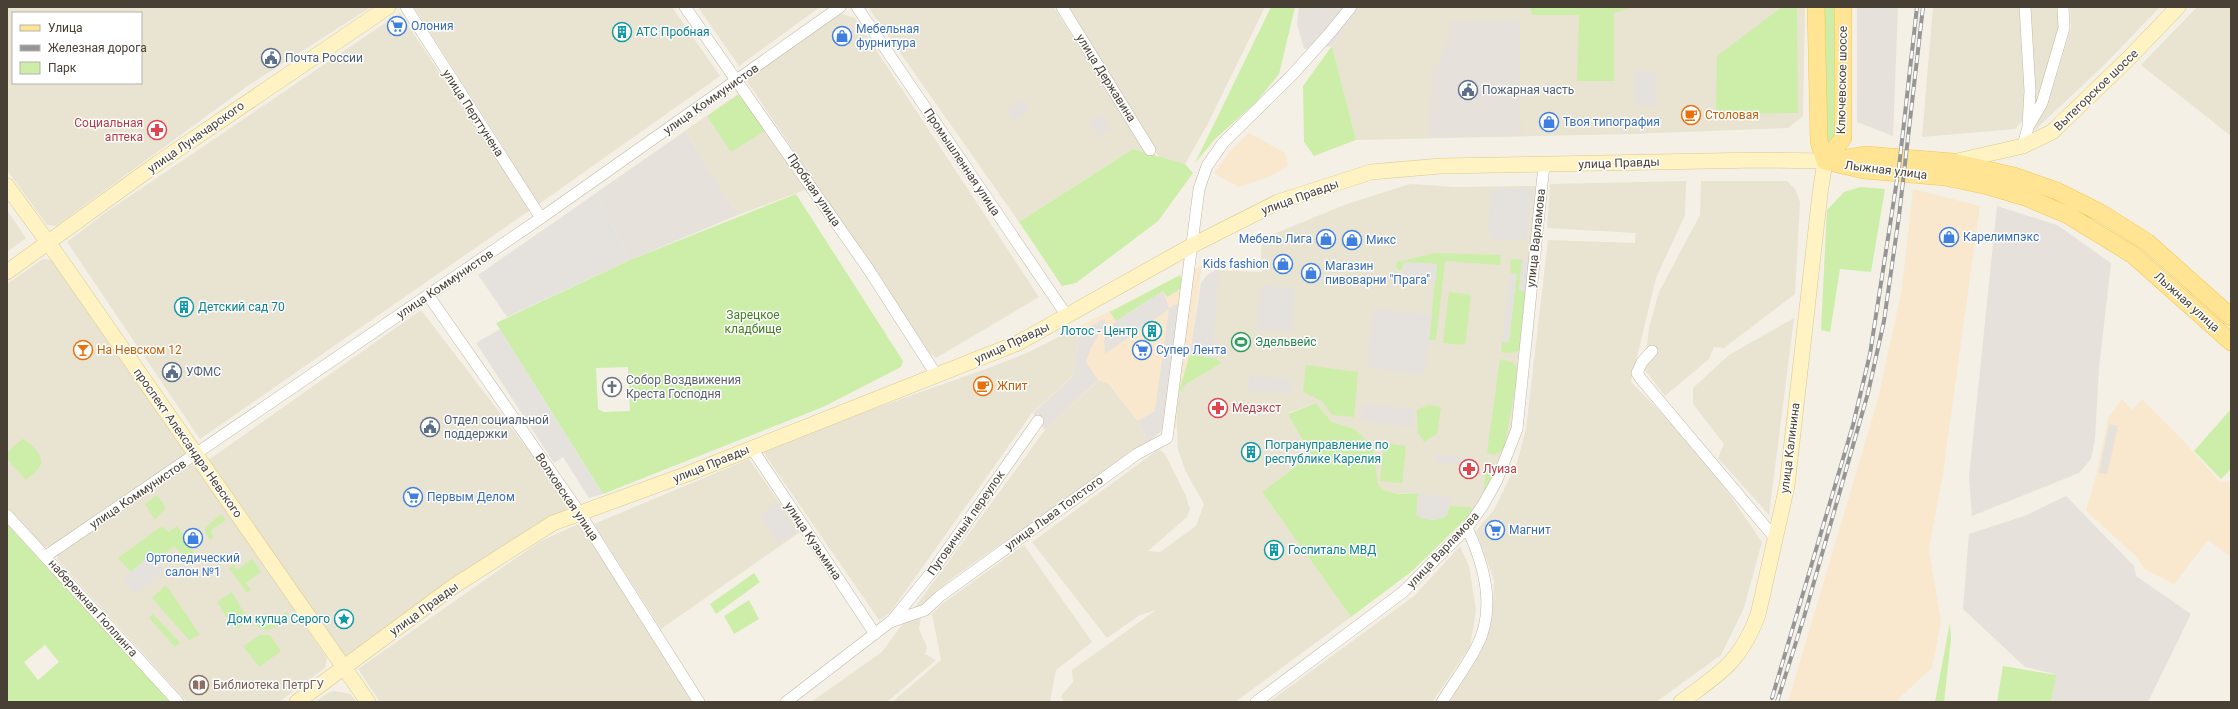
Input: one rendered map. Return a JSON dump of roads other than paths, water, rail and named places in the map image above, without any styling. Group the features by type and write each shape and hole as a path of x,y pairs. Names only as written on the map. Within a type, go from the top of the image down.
{"main road":[{"name":"улица Луначарского","path":"7,272 49,244 158,163 388,7"},
{"name":"Ключевское шоссе","path":"1816,7 1819,142 1825,161"},
{"name":"Ключевское шоссе","path":"1825,161 1842,138 1843,7"},
{"name":"Вытегорское шоссе","path":"1953,162 2023,146 2052,132 2128,59 2178,7"},
{"name":"Лыжная улица","path":"1825,161 1866,155 1953,162 2014,176 2057,191 2101,213 2147,242 2231,318"},
{"name":"улица Правды","path":"297,702 454,586 503,553 553,523 579,512 687,474 751,447 937,376 1018,343 1191,246 1278,202 1372,172 1441,166 1760,160 1825,161"},
{"name":"Лыжная улица","path":"1825,161 1864,170 1946,177 1988,186 2025,197 2068,215 2133,255 2231,342"},
{"name":"улица Калинина","path":"1681,702 1726,668 1744,645 1758,615 1787,486 1825,161"},
{"name":"проспект Александра Невского","path":"7,186 196,454 368,702"},
{"path":"2133,255 2147,242"},
{"path":"2190,304 2202,291"}],"street":[{"name":"улица Перттунена","path":"406,7 541,218"},
{"name":"Пробная улица","path":"685,7 738,80 869,270 937,376"},
{"name":"улица Коммунистов","path":"46,556 541,218 840,7"},
{"name":"Промышленная улица","path":"857,7 1067,316"},
{"name":"улица Державина","path":"1062,7 1150,150"},
{"path":"1191,246 1199,189 1207,166 1223,143 1292,75 1351,7"},
{"path":"2023,146 2028,127 2030,91 2025,7"},
{"path":"2028,127 2042,103 2064,28 2063,7"},
{"name":"улица Варламова","path":"1256,702 1403,592 1467,528 1483,505 1497,480 1517,429 1544,165"},
{"name":"улица Льва Толстого","path":"786,702 890,622 925,610 940,596 1137,454 1167,438 1191,246"},
{"name":"Волховская улица","path":"428,295 579,512 699,702"},
{"path":"1652,351 1637,373 1775,538"},
{"name":"Пуговичный переулок","path":"890,622 934,569 1038,421"},
{"name":"улица Кузьмина","path":"751,447 875,634"},
{"name":"набережная Гюллинга","path":"7,515 178,702"},
{"path":"1442,702 1477,647 1486,618 1484,576 1473,541 1467,528"}],"railway":[{"path":"1772,698 1853,425 1870,354 1899,167 1917,7"},
{"path":"1777,702 1804,617 1868,393 1884,321 1899,216 1923,7"}],"place":[{"name":"Олония","path":"397,26"},
{"name":"АТС Пробная","path":"622,32"},
{"name":"Мебельная фурнитура","path":"842,36"},
{"name":"Почта России","path":"271,58"},
{"name":"Пожарная часть","path":"1468,90"},
{"name":"Столовая","path":"1691,115"},
{"name":"Твоя типография","path":"1549,122"},
{"name":"Социальная аптека","path":"157,130"},
{"name":"Карелимпэкс","path":"1949,237"},
{"name":"Мебель Лига","path":"1326,239"},
{"name":"Микс","path":"1352,240"},
{"name":"Kids fashion","path":"1283,264"},
{"name":"Магазин пивоварни \"Прага\"","path":"1311,273"},
{"name":"Детский сад 70","path":"184,307"},
{"name":"Лотос - Центр","path":"1152,331"},
{"name":"Эдельвейс","path":"1241,342"},
{"name":"На Невском 12","path":"83,350"},
{"name":"Супер Лента","path":"1142,350"},
{"name":"УФМС","path":"172,372"},
{"name":"Жпит","path":"983,386"},
{"name":"Собор Воздвижения Креста Господня","path":"612,387"},
{"name":"Медэкст","path":"1218,408"},
{"name":"Отдел социальной поддержки","path":"430,427"},
{"name":"Погрануправление по республике Карелия","path":"1251,452"},
{"name":"Луиза","path":"1469,469"},
{"name":"Первым Делом","path":"413,497"},
{"name":"Магнит","path":"1495,530"},
{"name":"Ортопедический салон №1","path":"193,538"},
{"name":"Госпиталь МВД","path":"1274,550"},
{"name":"Дом купца Серого","path":"344,619"},
{"name":"Библиотека ПетрГУ","path":"199,685"}],"park label":[{"name":"Зарецкое кладбище","path":"753,322"}]}
